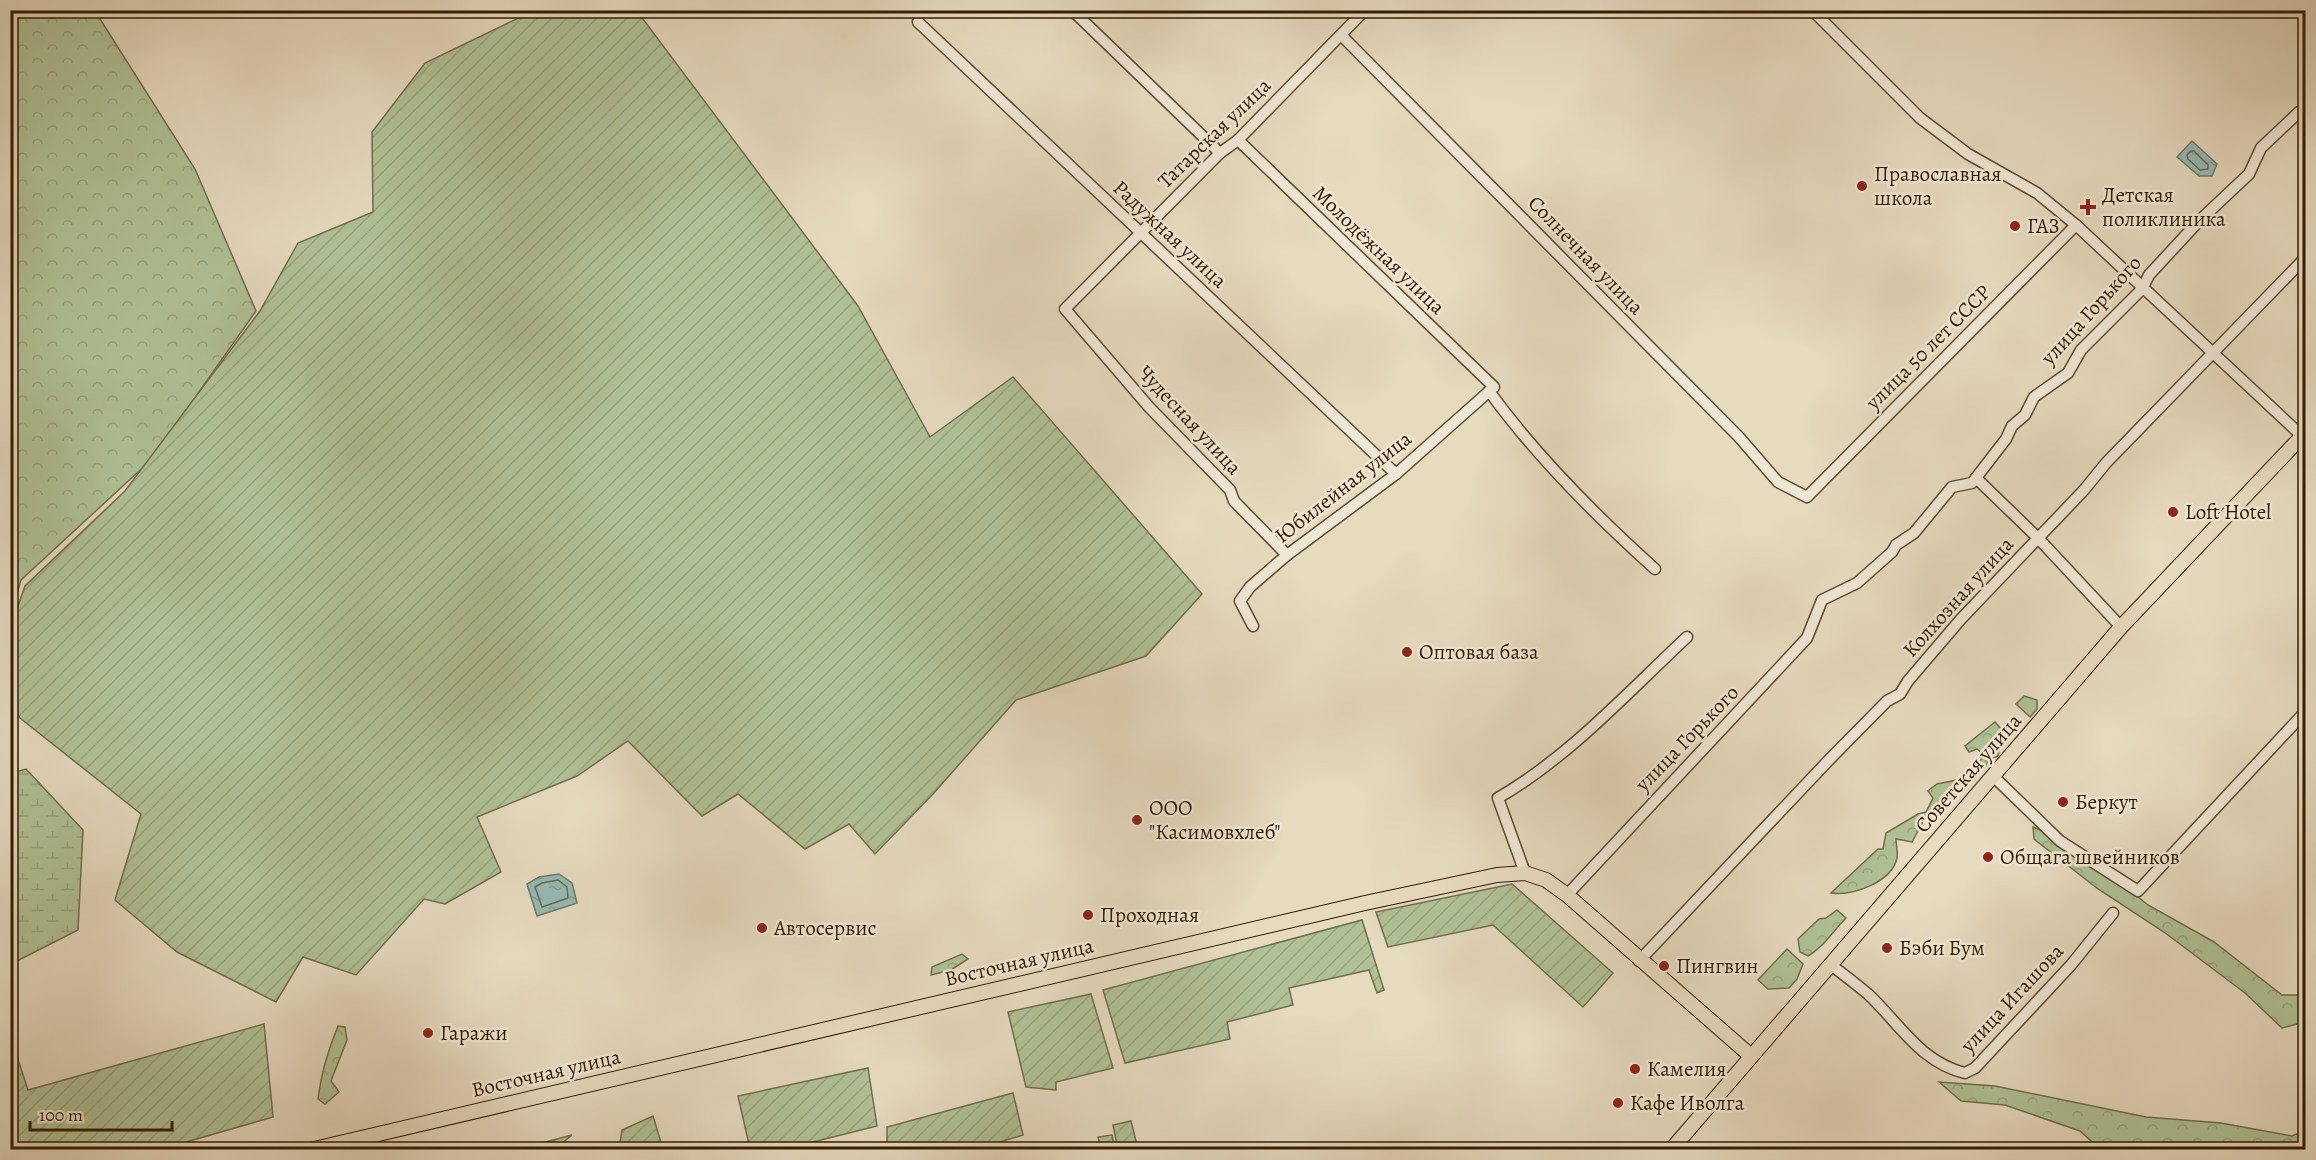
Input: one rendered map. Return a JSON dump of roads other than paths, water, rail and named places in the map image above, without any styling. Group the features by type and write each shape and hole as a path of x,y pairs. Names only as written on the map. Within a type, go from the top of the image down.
{"main road":[{"name":"Советская улица","path":"1671,1149 2121,627 2304,434"},
{"name":"Восточная улица","path":"310,1149 1497,874 1525,873 1546,880 1567,895 1639,961 1751,1056"}],"street":[{"path":"1072,10 1220,153"},
{"name":"Татарская улица","path":"1065,309 1139,232 1220,153 1238,140 1365,10"},
{"path":"1812,10 1920,118 1968,154 2037,193 2076,225 2142,289 2304,434"},
{"name":"Радужная улица","path":"918,22 1396,474"},
{"name":"Солнечная улица","path":"1341,35 1738,437 1778,482 1807,497"},
{"name":"улица Горького","path":"1567,895 1807,638 1822,600 1857,583 1892,552 1896,545 1914,533 1953,487 1972,483 2006,439 2012,426 2025,415 2034,397 2068,373 2081,350 2142,289 2157,266 2198,222 2249,174 2260,148 2299,112 2306,110"},
{"name":"Молодёжная улица","path":"1238,140 1491,389"},
{"name":"улица 50 лет СССР","path":"1807,497 2076,225"},
{"name":"Колхозная улица","path":"1639,961 1827,762 1887,701 1900,694 1908,681 1955,626 2106,463 2306,257"},
{"name":"Чудесная улица","path":"1065,309 1149,406 1230,490 1234,501 1287,555"},
{"path":"1491,389 1517,429 1609,527 1655,569"},
{"name":"Юбилейная улица","path":"1253,626 1240,602 1250,587 1287,555 1396,474 1491,389"},
{"path":"1976,478 2038,538 2121,627"},
{"path":"1525,873 1498,798 1526,782 1566,749 1688,637"},
{"path":"1992,775 2060,841 2138,891 2306,711"},
{"name":"улица Игашова","path":"1831,964 1869,995 1925,1055 1958,1072 1965,1073 1975,1068 2071,965 2113,913"}],"water":[{"path":"2192,141 2217,164 2212,176 2199,176 2177,157"},
{"path":"559,874 572,883 577,903 537,916 527,884 539,877"}],"place":[{"name":"Православная школа","path":"1862,186"},
{"name":"Детская поликлиника","path":"2088,207"},
{"name":"ГАЗ","path":"2015,226"},
{"name":"Loft Hotel","path":"2173,512"},
{"name":"Оптовая база","path":"1407,652"},
{"name":"Беркут","path":"2063,802"},
{"name":"ООО \"Касимовхлеб\"","path":"1137,820"},
{"name":"Общага швейников","path":"1988,857"},
{"name":"Проходная","path":"1088,915"},
{"name":"Автосервис","path":"762,928"},
{"name":"Бэби Бум","path":"1887,948"},
{"name":"Пингвин","path":"1664,966"},
{"name":"Гаражи","path":"428,1033"},
{"name":"Камелия","path":"1635,1069"},
{"name":"Кафе Иволга","path":"1618,1103"}]}
